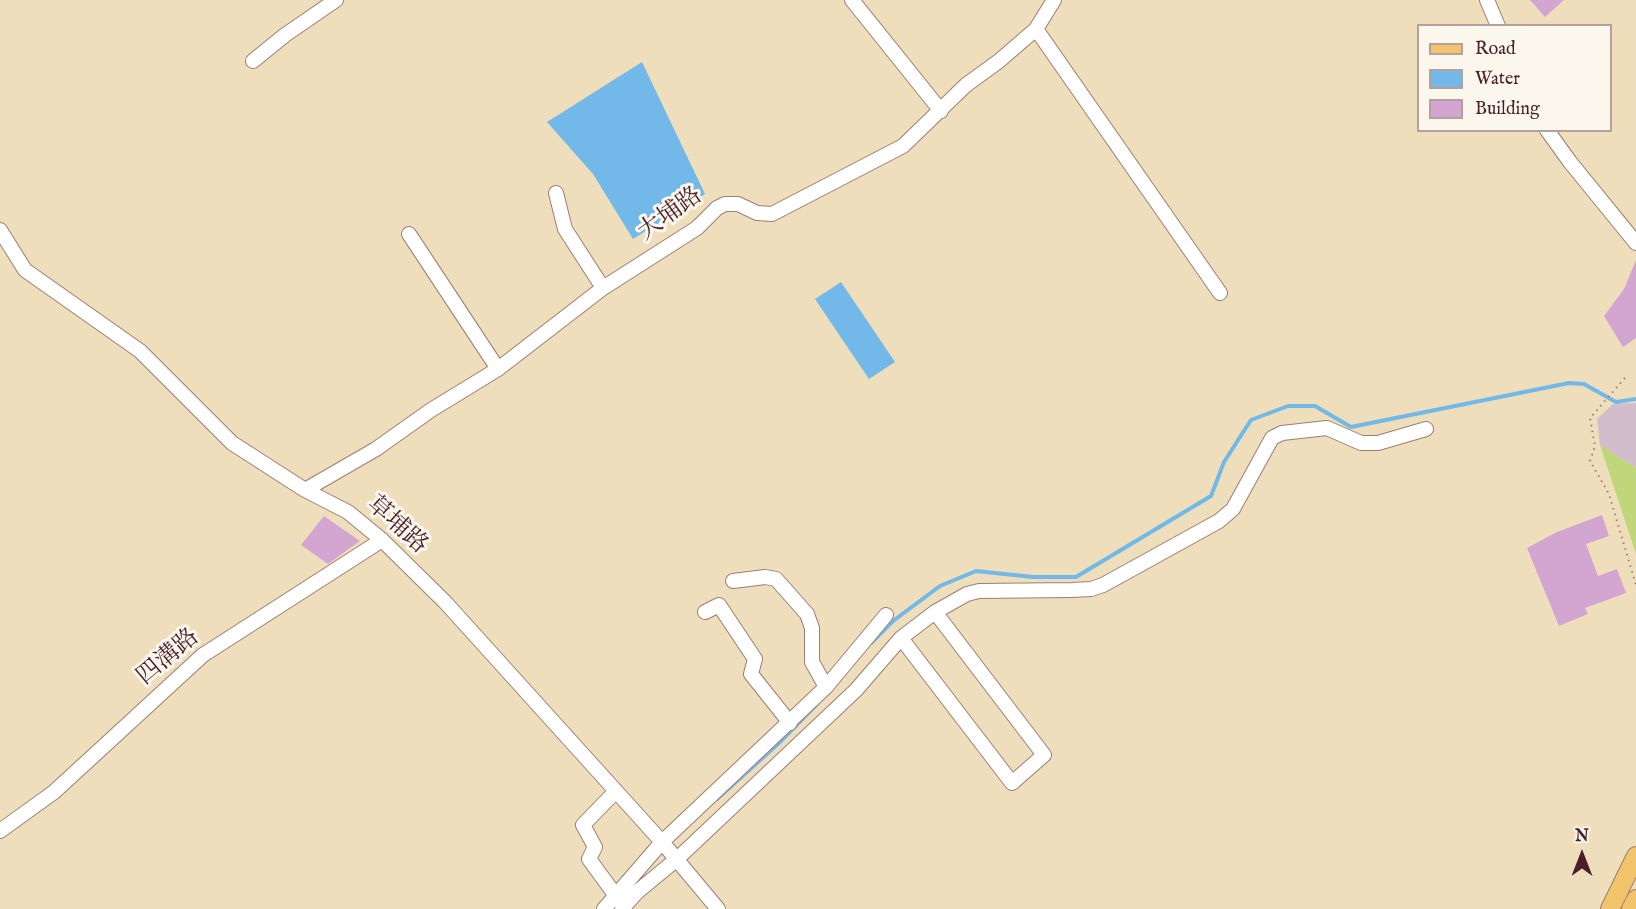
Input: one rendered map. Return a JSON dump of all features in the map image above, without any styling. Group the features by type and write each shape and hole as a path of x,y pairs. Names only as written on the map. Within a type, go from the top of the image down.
{"main road":[{"path":"1610,909 1636,856"},
{"path":"1631,909 1636,899"}],"street":[{"path":"253,61 285,35 336,0"},
{"path":"852,0 941,111"},
{"name":"大埔路","path":"305,490 376,449 431,410 498,369 603,288 697,228 717,208 725,204 738,204 757,213 772,214 903,146 966,85 1036,30 1054,0"},
{"path":"1487,0 1497,24"},
{"path":"1036,30 1220,293"},
{"path":"1548,132 1563,154 1636,243"},
{"path":"556,193 565,229 603,288"},
{"name":"草埔路","path":"0,230 25,270 140,351 232,443 305,490 348,512 382,540 445,602 662,842 718,909"},
{"path":"409,234 498,369"},
{"path":"604,909 637,892 677,859 856,690 901,638 935,612 967,594 980,591 1072,590 1091,589 1103,585 1219,521 1233,509 1272,438 1282,433 1327,429 1362,443 1378,443 1426,429"},
{"name":"四溝路","path":"0,831 54,792 203,655 382,540"},
{"path":"733,581 765,577 776,579 807,614 812,628 812,662 826,687"},
{"path":"705,612 719,605 755,659 751,674 790,723"},
{"path":"901,638 1012,783 1044,755 935,612"},
{"path":"619,903 662,842 826,687 886,615"},
{"path":"616,791 583,825 595,847 589,859 619,903"}],"path":[{"path":"1625,378 1590,418 1594,446 1590,461 1609,494 1636,585"}],"shaded area":[{"path":"1636,403 1636,468 1600,445 1597,419 1613,404"}],"green space":[{"path":"1600,445 1636,468 1636,554"}],"water":[{"path":"642,62 705,194 633,239 593,174 547,122"},
{"path":"841,282 895,362 869,379 815,299"}],"building":[{"path":"1530,0 1564,0 1545,17"},
{"path":"1636,260 1636,338 1623,347 1604,316 1624,289"},
{"path":"1602,515 1609,536 1586,544 1598,576 1617,569 1626,593 1585,608 1588,614 1559,626 1527,548 1557,532"},
{"path":"324,516 360,541 328,564 301,545"}],"waterway":[{"path":"871,643 893,621 940,586 976,571 1033,577 1076,577 1211,496 1224,462 1251,420 1288,406 1315,406 1351,427 1569,383 1584,384 1616,402 1636,399"},
{"path":"717,799 779,743 818,703"}]}
